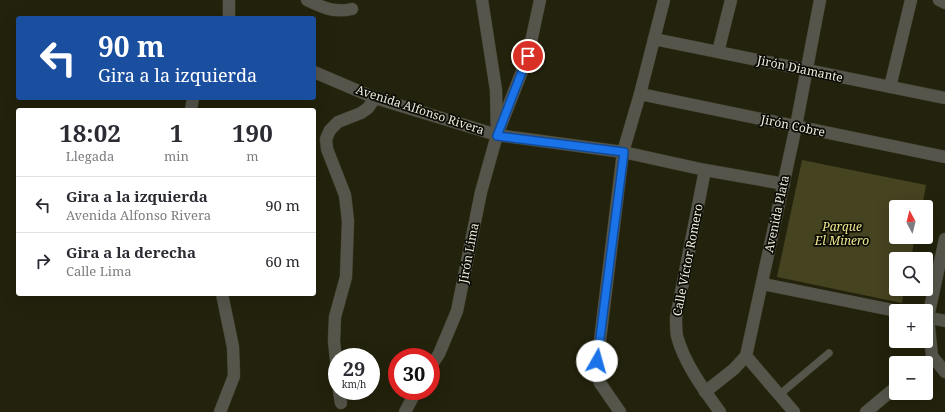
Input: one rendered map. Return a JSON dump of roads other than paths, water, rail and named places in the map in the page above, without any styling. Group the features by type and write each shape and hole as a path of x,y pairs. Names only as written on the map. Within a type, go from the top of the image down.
{"street":[{"path":"229,0 229,16"},
{"path":"307,0 326,9 341,12 352,9"},
{"path":"482,0 496,90 497,136"},
{"path":"497,136 528,56 540,0"},
{"path":"620,412 600,384 596,373 624,152 664,0"},
{"path":"718,52 731,0"},
{"name":"Avenida Plata","path":"746,356 784,184 820,0"},
{"path":"890,87 911,0"},
{"path":"939,0 945,3"},
{"name":"Jirón Diamante","path":"654,39 945,98"},
{"name":"Avenida Alfonso Rivera","path":"316,73 375,98 497,136 624,152 705,170 784,184"},
{"name":"Jirón Cobre","path":"640,94 945,157"},
{"path":"335,348 335,317 346,277 348,222 345,195 327,149 326,139 330,130 338,122 361,113 368,108 375,98"},
{"name":"Jirón Lima","path":"440,352 457,311 481,192 497,136"},
{"name":"Calle Víctor Romero","path":"705,170 676,318 677,335 684,354 705,392 720,412"},
{"path":"930,304 945,239"},
{"path":"763,284 889,309"},
{"path":"220,412 234,376 233,347 222,296"},
{"path":"933,318 945,321"},
{"path":"705,392 724,377 746,356 794,412"},
{"path":"933,363 945,372"},
{"path":"866,412 880,408 889,396"},
{"path":"405,412 411,400"}],"lane":[{"path":"779,395 829,353"}],"park label":[{"name":"Parque El Minero","path":"842,234"}]}
